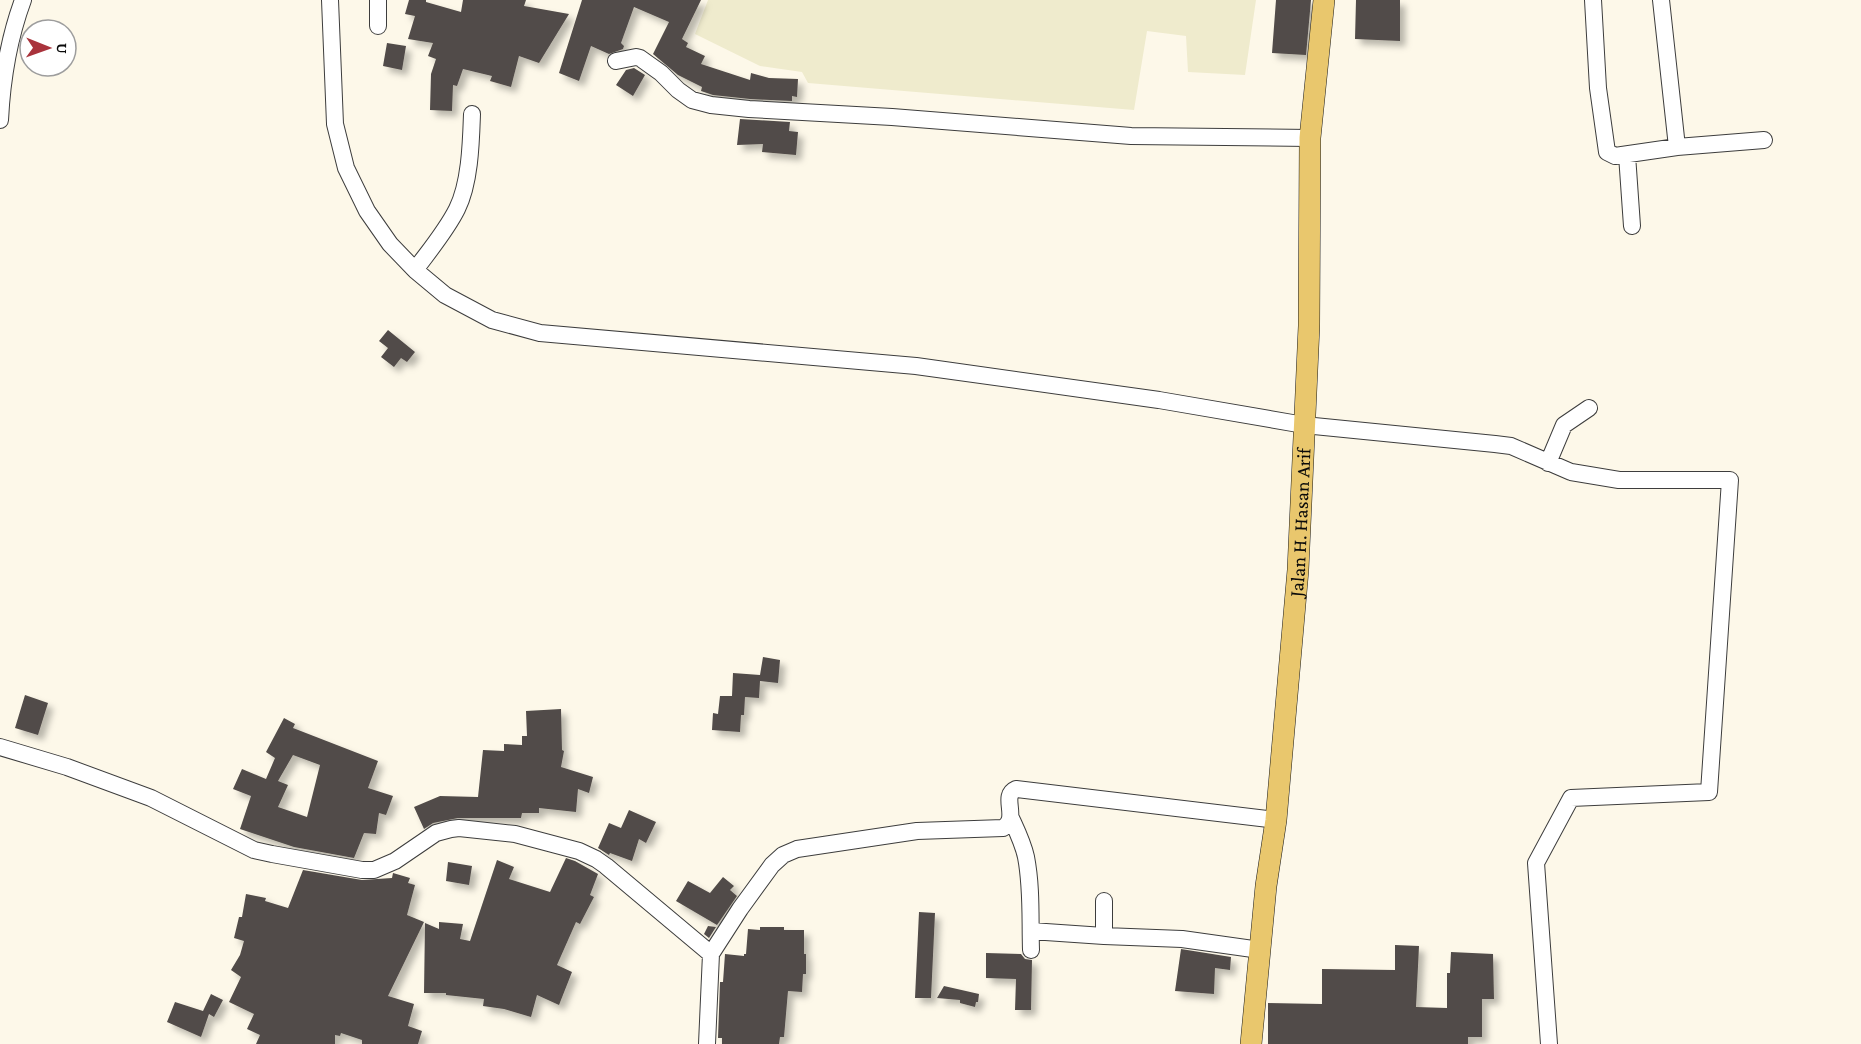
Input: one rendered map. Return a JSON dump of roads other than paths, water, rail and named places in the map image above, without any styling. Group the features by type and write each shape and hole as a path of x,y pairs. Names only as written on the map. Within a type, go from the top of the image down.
{"main road":[{"name":"Jalan H. Hasan Arif","path":"1251,1044 1266,886 1276,820 1298,570 1307,378 1310,138 1324,0"}],"street":[{"path":"0,120 12,32 23,0"},
{"path":"330,0 334,124 340,150 353,184 390,244 418,266 445,296 492,320 540,333 916,366 1304,420 1511,446 1571,472 1619,480 1730,480 1709,792 1571,798 1536,863 1549,1044"},
{"path":"378,0 378,26"},
{"path":"1593,0 1598,88 1607,152 1615,156 1677,147 1764,140"},
{"path":"1661,0 1677,147"},
{"path":"615,61 631,57 640,58 693,100 711,105 1131,136 1310,138"},
{"path":"418,266 457,209 464,189 471,148 472,114"},
{"path":"1628,155 1632,226"},
{"path":"1548,462 1564,425 1589,408"},
{"path":"0,747 67,767 151,798 254,850 330,864 374,870 395,861 436,833 451,829 515,834 579,851 606,866 711,954"},
{"path":"1032,950 1030,931 1032,917 1026,858 1011,818 1010,794 1013,790 1276,820"},
{"path":"707,1044 711,954 772,865 787,852 812,846 917,831 1003,828 1007,826 1011,818"},
{"path":"1104,901 1104,936"},
{"path":"1030,931 1182,939 1260,950"}]}
